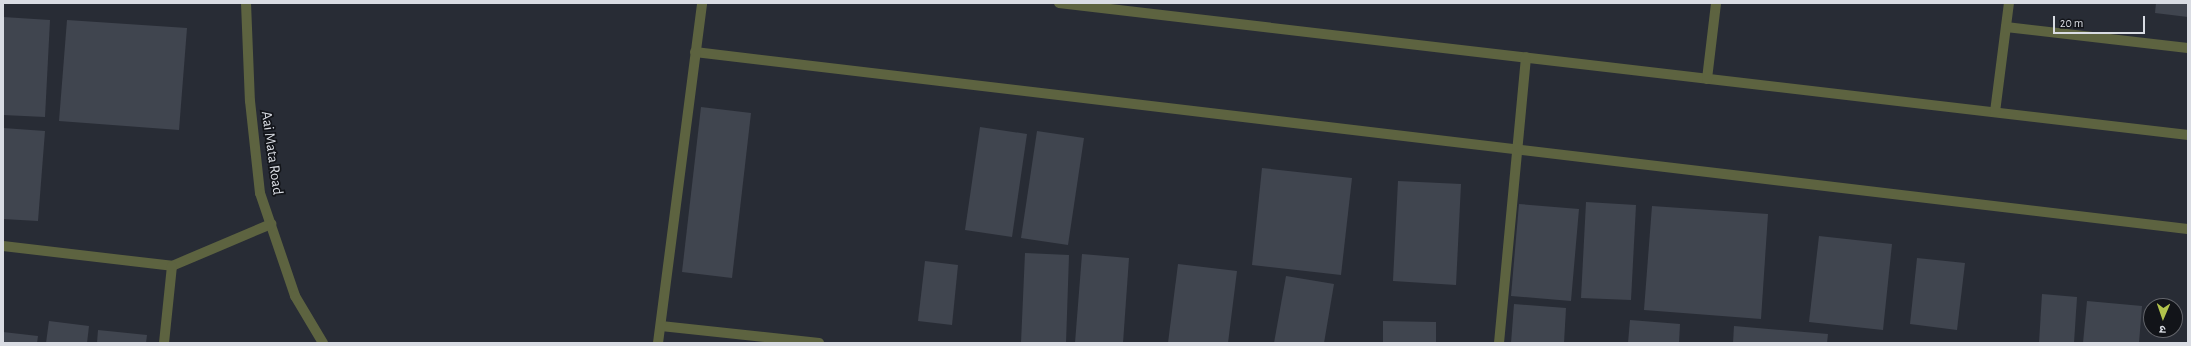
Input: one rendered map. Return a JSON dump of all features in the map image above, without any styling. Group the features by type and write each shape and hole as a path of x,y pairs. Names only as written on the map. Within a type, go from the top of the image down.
{"street":[{"name":"Aai Mata Road","path":"245,3 250,101 260,193 295,296 322,343"},
{"path":"658,343 702,3"},
{"path":"1060,3 2188,134"},
{"path":"1707,79 1716,3"},
{"path":"1995,112 2009,3"},
{"path":"2006,27 2188,48"},
{"path":"695,52 2188,229"},
{"path":"1499,343 1516,149 1526,58"},
{"path":"3,246 172,266 271,224"},
{"path":"164,343 172,266"},
{"path":"661,326 819,343"}],"building":[{"path":"2156,3 2188,3 2188,17 2155,13"},
{"path":"3,17 50,20 45,117 3,115"},
{"path":"67,20 187,28 179,130 59,121"},
{"path":"701,107 751,113 732,278 682,272"},
{"path":"980,127 1027,134 1012,237 965,230"},
{"path":"3,128 45,131 38,221 3,219"},
{"path":"1037,131 1084,138 1068,245 1021,238"},
{"path":"1262,168 1352,178 1341,275 1252,265"},
{"path":"1398,181 1461,184 1456,285 1393,281"},
{"path":"1586,202 1636,205 1631,300 1581,298"},
{"path":"1519,204 1579,209 1571,301 1511,296"},
{"path":"1652,206 1768,214 1761,319 1644,310"},
{"path":"1819,236 1892,244 1883,330 1809,322"},
{"path":"1025,253 1069,255 1066,343 1021,343"},
{"path":"1082,254 1129,258 1123,343 1075,343"},
{"path":"1917,258 1965,263 1957,330 1910,324"},
{"path":"925,261 958,265 952,325 918,321"},
{"path":"1178,264 1237,271 1228,343 1168,343"},
{"path":"1286,276 1334,284 1324,343 1274,343"},
{"path":"2042,294 2077,297 2074,343 2039,343"},
{"path":"2087,301 2142,306 2139,343 2083,343"},
{"path":"1514,304 1566,308 1564,343 1511,343"},
{"path":"1630,320 1680,324 1679,343 1628,343"},
{"path":"49,321 89,326 87,343 46,343"},
{"path":"1383,321 1436,322 1436,343 1383,343"},
{"path":"1734,326 1828,334 1827,343 1733,343"},
{"path":"98,330 147,335 146,343 97,343"},
{"path":"3,332 38,336 37,343 3,343"}]}
